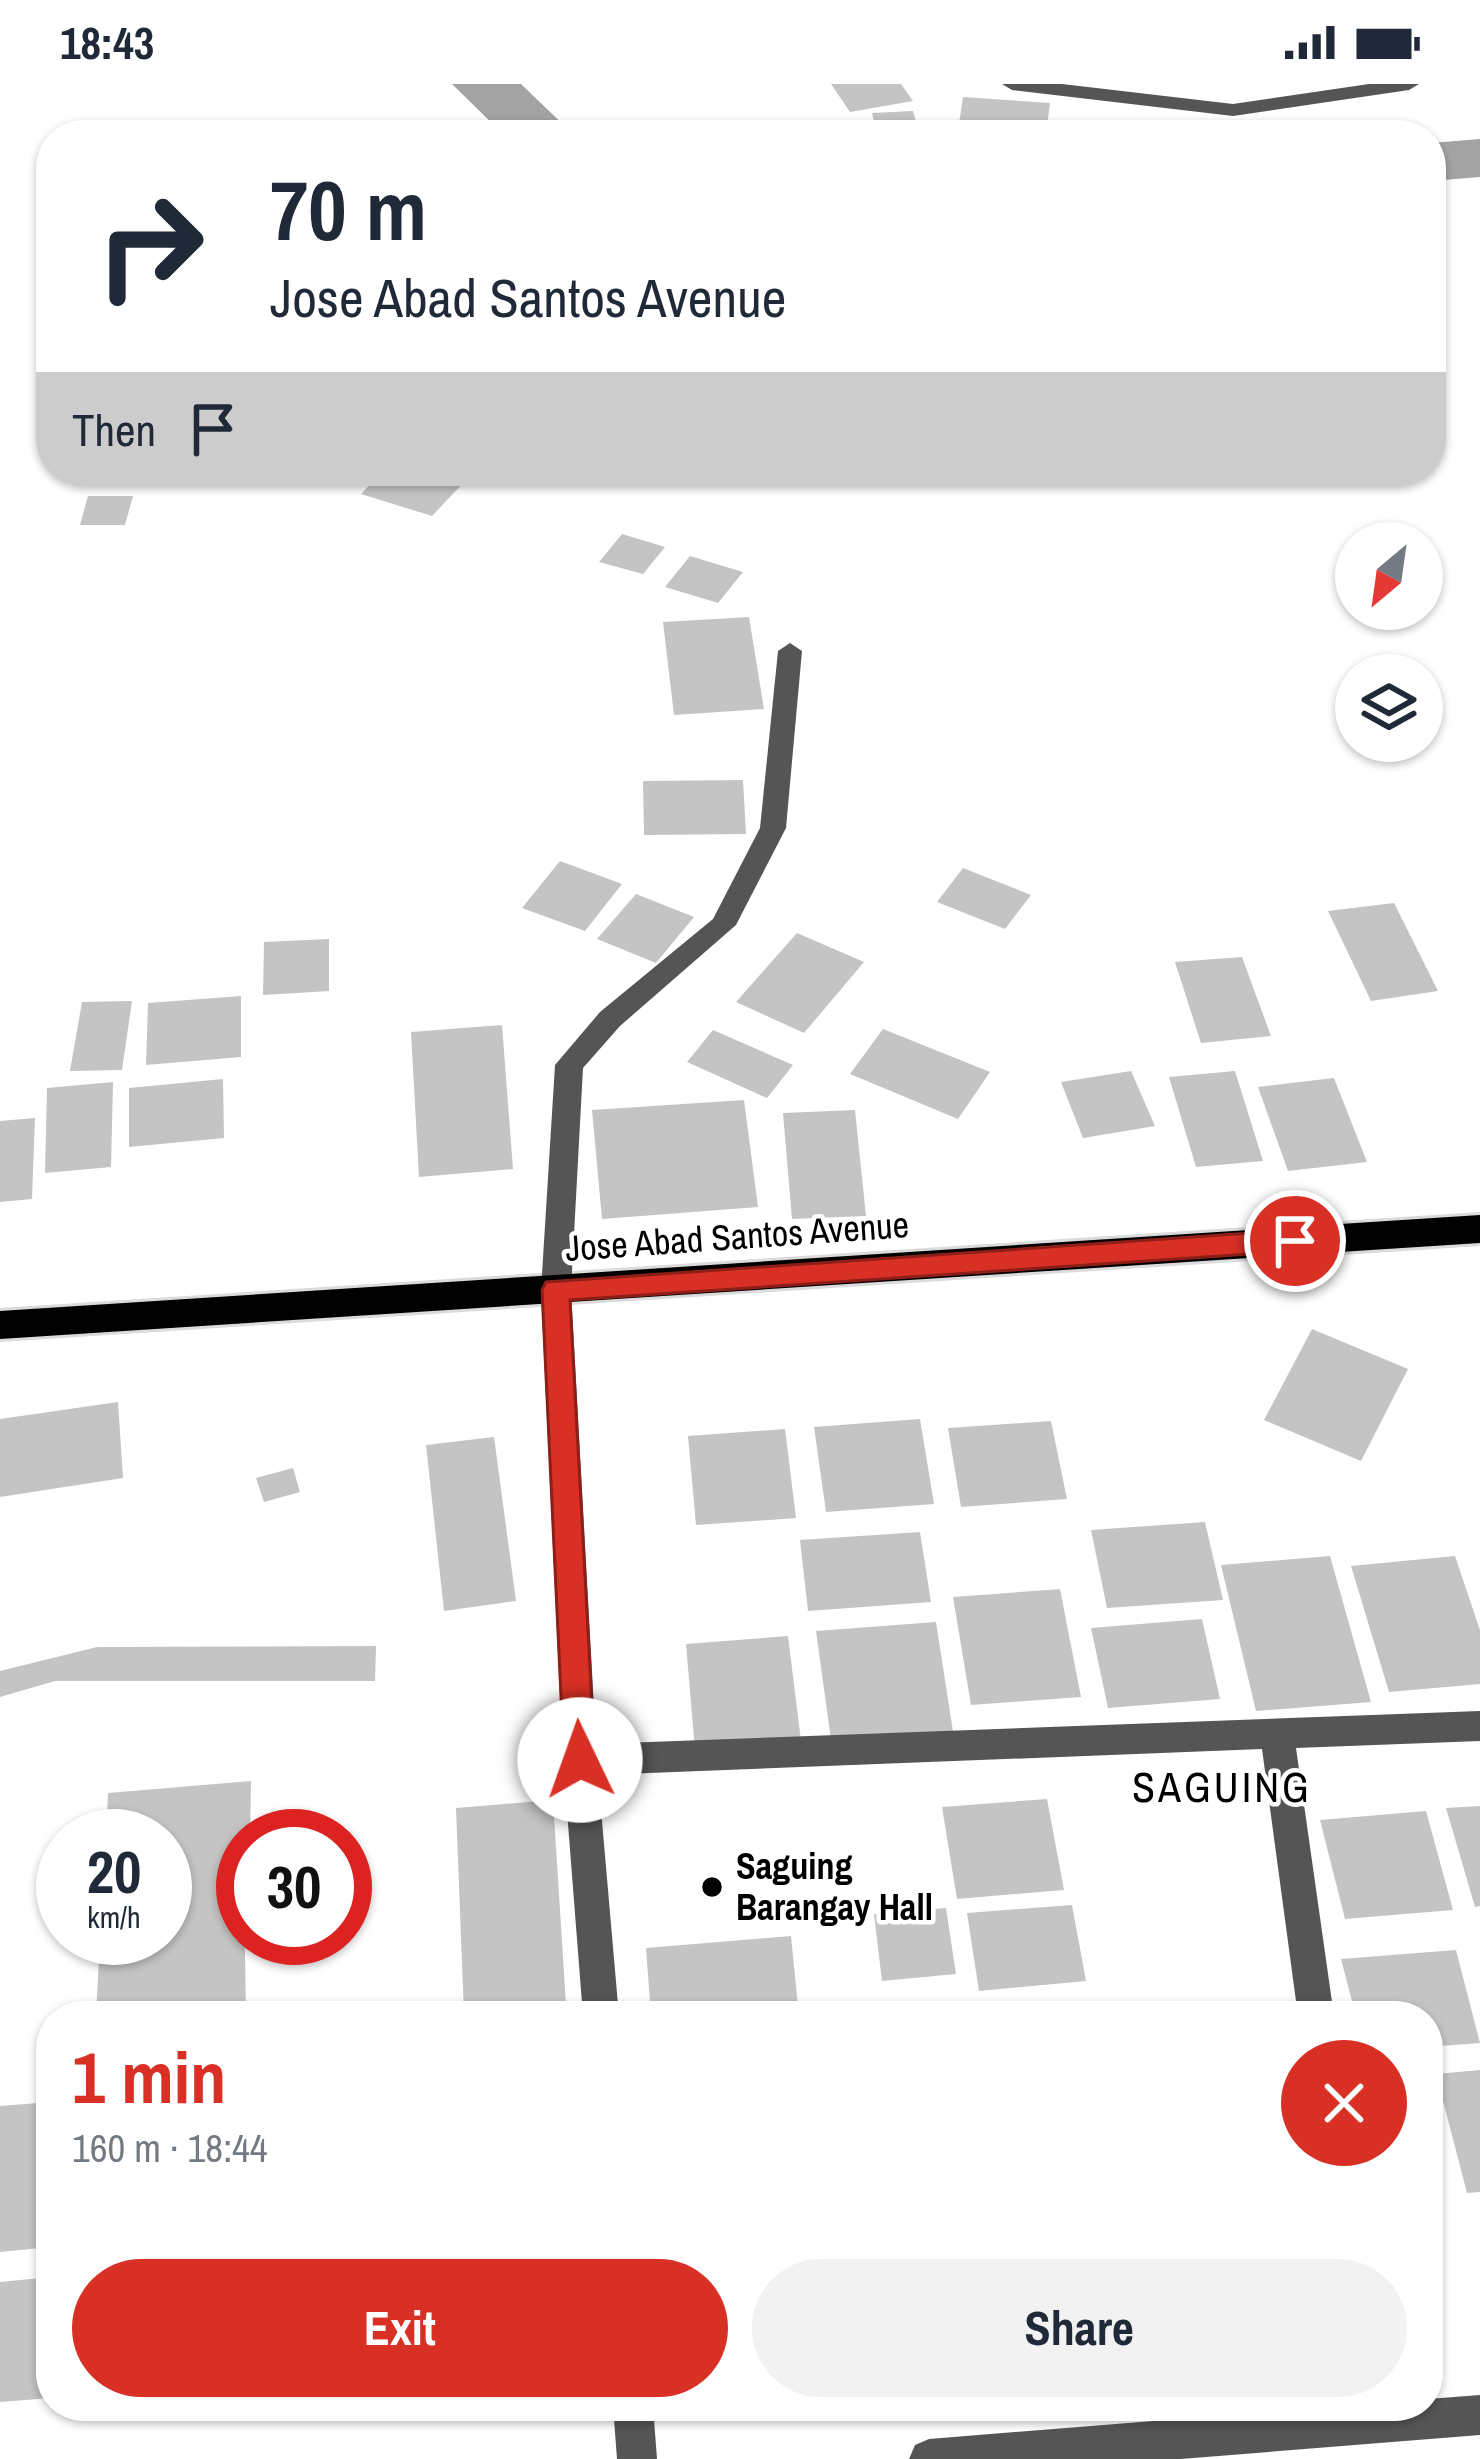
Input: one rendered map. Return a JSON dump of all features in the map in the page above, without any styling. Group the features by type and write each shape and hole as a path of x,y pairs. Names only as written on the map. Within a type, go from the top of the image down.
{"highway":[{"name":"Jose Abad Santos Avenue","path":"0,1325 1480,1228"}],"street":[{"path":"1012,84 1233,110 1409,84"},
{"path":"600,2001 580,1760 556,1290 569,1065 610,1019 723,925 772,828 790,651"},
{"path":"580,1760 1480,1726"},
{"path":"1277,1734 1314,2001"},
{"path":"1443,2414 1480,2415"},
{"path":"634,2421 638,2459"},
{"path":"929,2459 1293,2421"}],"building":[{"path":"831,84 901,84 913,101 850,112"},
{"path":"963,97 1050,103 1048,120 960,120"},
{"path":"913,111 916,120 874,120 872,113"},
{"path":"369,486 460,486 432,516 361,494"},
{"path":"88,496 133,496 125,525 80,525"},
{"path":"622,534 665,547 643,574 599,562"},
{"path":"690,556 743,572 718,603 665,587"},
{"path":"749,617 764,709 674,715 663,622"},
{"path":"743,780 746,834 644,835 643,781"},
{"path":"560,861 622,884 585,931 522,908"},
{"path":"963,868 1031,895 1005,929 937,902"},
{"path":"636,894 694,917 656,963 597,939"},
{"path":"1394,903 1438,991 1371,1001 1328,911"},
{"path":"797,933 864,962 804,1033 736,1002"},
{"path":"329,939 329,991 263,995 264,942"},
{"path":"1242,957 1271,1036 1201,1043 1175,962"},
{"path":"241,996 241,1057 146,1065 148,1003"},
{"path":"132,1001 122,1070 70,1071 82,1002"},
{"path":"502,1025 513,1169 419,1177 411,1032"},
{"path":"883,1029 990,1072 958,1119 850,1074"},
{"path":"713,1030 793,1065 767,1098 687,1062"},
{"path":"1131,1071 1155,1126 1083,1138 1061,1082"},
{"path":"1235,1071 1263,1161 1196,1167 1169,1077"},
{"path":"1334,1078 1367,1162 1288,1171 1258,1087"},
{"path":"223,1079 224,1138 129,1147 129,1088"},
{"path":"113,1082 111,1167 45,1173 47,1088"},
{"path":"744,1100 758,1207 602,1219 592,1110"},
{"path":"855,1110 866,1216 792,1219 783,1113"},
{"path":"35,1118 32,1199 0,1202 0,1121"},
{"path":"1312,1329 1408,1369 1361,1461 1264,1420"},
{"path":"118,1402 123,1478 0,1497 0,1419"},
{"path":"920,1419 934,1504 826,1512 814,1427"},
{"path":"1051,1421 1067,1499 961,1507 948,1428"},
{"path":"785,1429 796,1518 696,1525 688,1436"},
{"path":"494,1437 516,1601 444,1611 426,1445"},
{"path":"293,1468 300,1492 264,1502 256,1478"},
{"path":"1205,1522 1223,1600 1107,1608 1091,1530"},
{"path":"920,1532 931,1602 808,1611 800,1540"},
{"path":"1330,1556 1371,1702 1256,1711 1221,1565"},
{"path":"1455,1556 1480,1630 1480,1684 1389,1692 1351,1566"},
{"path":"1060,1589 1081,1697 971,1705 953,1597"},
{"path":"1202,1619 1220,1699 1108,1708 1091,1628"},
{"path":"936,1622 954,1738 832,1747 816,1631"},
{"path":"788,1636 801,1741 695,1750 686,1644"},
{"path":"376,1646 375,1681 55,1681 0,1697 0,1671 97,1647"},
{"path":"251,1781 250,1809 216,1809 216,1965 245,1965 246,2001 97,2001 99,1965 192,1965 192,1809 107,1809 108,1793"},
{"path":"1047,1799 1064,1890 957,1899 942,1807"},
{"path":"553,1800 566,2001 463,2001 456,1808"},
{"path":"1480,1806 1480,1906 1475,1907 1446,1808"},
{"path":"1426,1811 1453,1910 1345,1919 1320,1820"},
{"path":"1072,1905 1086,1981 979,1991 967,1913"},
{"path":"946,1908 956,1974 882,1981 874,1914"},
{"path":"791,1936 798,2001 650,2001 646,1948"},
{"path":"1456,1950 1480,2043 1443,2046 1443,2001 1352,2001 1341,1959"},
{"path":"1480,2070 1480,2192 1467,2193 1443,2101 1443,2073"},
{"path":"36,2103 36,2248 0,2252 0,2106"},
{"path":"36,2278 36,2399 0,2402 0,2282"}],"waterway":[{"path":"483,84 525,120"},
{"path":"1446,161 1480,158"}],"place":[{"name":"Saguing Barangay Hall","path":"712,1887"}],"district":[{"name":"SAGUING","path":"1222,1787"}],"route":[{"path":"580,1760 556,1290 1295,1241"}]}
